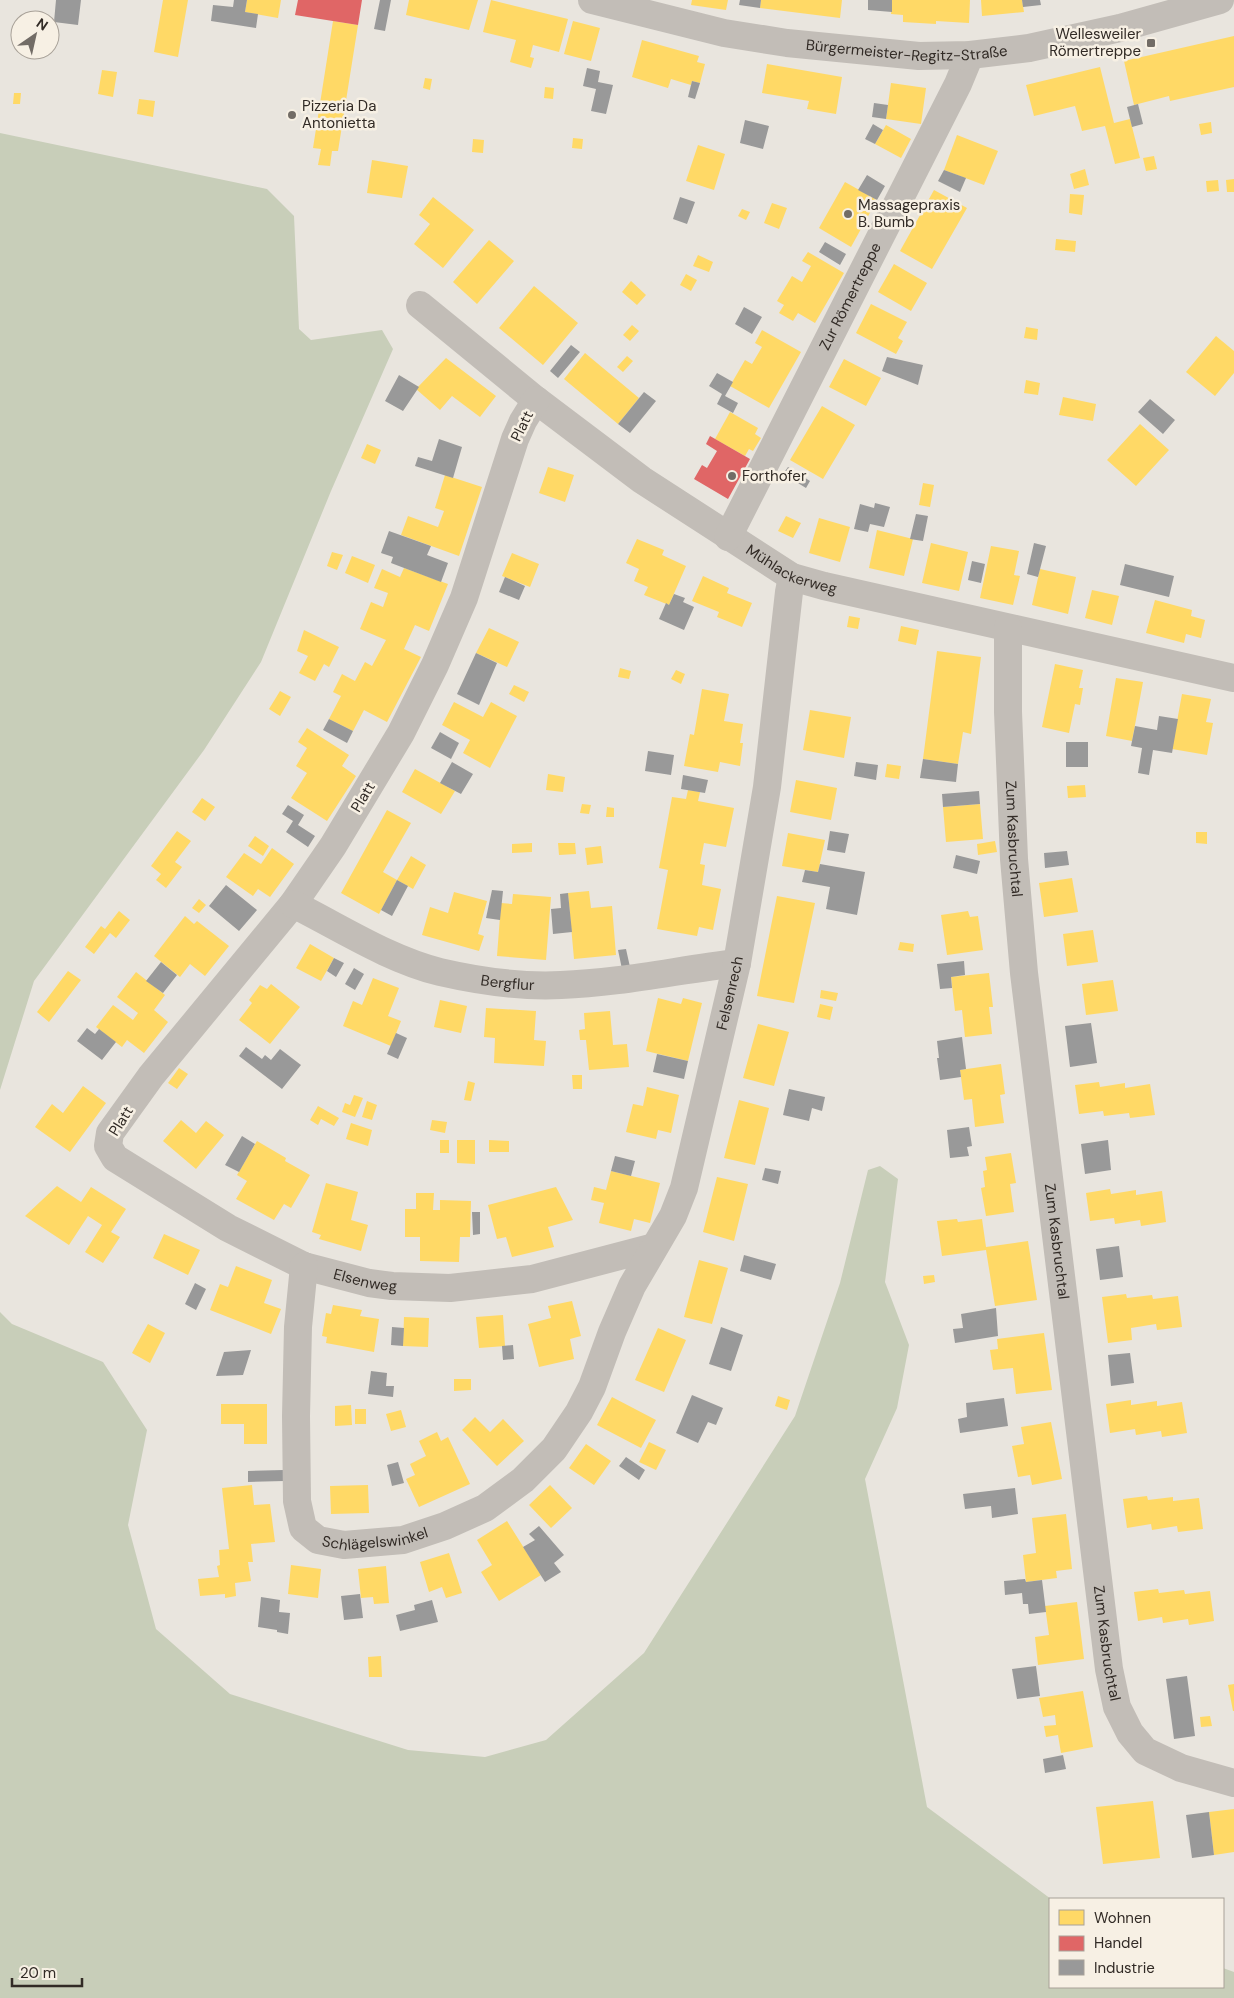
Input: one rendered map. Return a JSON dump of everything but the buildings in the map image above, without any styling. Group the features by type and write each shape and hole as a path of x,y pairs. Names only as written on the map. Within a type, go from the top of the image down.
{"street":[{"name":"Bürgermeister-Regitz-Straße","path":"592,0 724,33 787,43 919,56 970,55 1029,48 1106,32 1220,0"},
{"name":"Zur Römertreppe","path":"728,537 958,84 970,55"},
{"name":"Mühlackerweg","path":"420,305 536,400 642,480 792,577 824,586 1234,678"},
{"name":"Platt","path":"108,1146 110,1133 151,1076 293,904 333,846 401,733 435,665 464,598 515,439 536,400"},
{"name":"Felsenrech","path":"592,1387 612,1332 632,1286 673,1216 684,1188 737,963 767,787 792,577"},
{"name":"Zum Kasbruchtal","path":"1008,628 1008,712 1014,859 1024,973 1109,1670 1117,1707 1130,1733 1145,1751 1181,1768 1234,1783"},
{"name":"Bergflur","path":"293,904 380,950 439,972 499,983 560,985 617,980 737,963"},
{"name":"Elsenweg","path":"108,1146 115,1158 228,1228 304,1266 369,1283 392,1286 450,1288 532,1279 654,1247"},
{"name":"Schlägelswinkel","path":"304,1266 298,1337 296,1416 297,1501 303,1528 318,1540 344,1545 403,1540 445,1526 485,1508 523,1480 554,1449 579,1412 592,1387"}],"green space":[{"path":"0,133 267,189 294,216 299,329 311,340 382,330 393,349 331,491 261,662 204,750 34,981 0,1090"},
{"path":"880,1166 898,1179 885,1282 909,1345 897,1408 865,1479 927,1807 1050,1898 1049,1988 1224,1988 1224,1968 1234,1972 1234,1998 0,1998 0,1312 12,1324 103,1362 147,1430 128,1525 156,1629 230,1694 408,1750 485,1757 546,1740 644,1653 795,1416 840,1283 868,1170"}],"place":[{"name":"Wellesweiler Römertreppe","path":"1151,43"},
{"name":"Pizzeria Da Antonietta","path":"292,115"},
{"name":"Massagepraxis B. Bumb","path":"848,214"},
{"name":"Forthofer","path":"732,476"}]}
